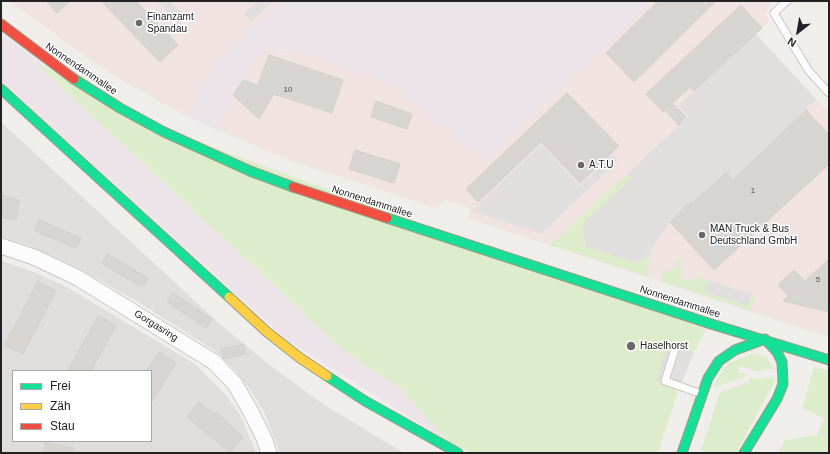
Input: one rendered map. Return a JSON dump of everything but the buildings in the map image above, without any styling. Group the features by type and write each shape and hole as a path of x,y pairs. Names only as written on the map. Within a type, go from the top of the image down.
{"main road":[{"name":"Nonnendammallee","path":"1,24 66,74 120,108 164,132 274,181 711,324 765,339 829,360"},
{"path":"1,89 267,332 306,362 365,402 458,453"},
{"path":"682,453 708,378 719,361 748,343 765,339 777,352 782,362 783,384 777,399 744,453"}],"street":[{"name":"Gorgasring","path":"1,246 34,257 78,278 214,362 235,384 264,438 268,453"}],"lane":[{"path":"787,1 774,13 808,70 829,93"},
{"path":"675,349 665,381 702,394"}],"shaded area":[{"path":"10,1 283,1 261,22 249,30 214,66 186,116 121,80 90,60"},
{"path":"157,1 170,1 186,17 179,24"},
{"path":"257,1 273,1 251,21 244,13"},
{"path":"283,1 653,1 486,161 395,87 382,80 297,51 285,49 272,49 264,52 255,60 233,95 219,126 219,131 186,116 214,66 249,30 261,22"},
{"path":"653,1 773,1 765,14 769,22 756,34 829,113 829,337 467,218 470,208 445,200 436,208 295,162 219,131 219,126 233,95 255,60 264,52 272,49 297,51 382,80 395,87 405,96"},
{"path":"1,33 42,64 39,67 345,352 399,388 448,441 288,341 1,81"},
{"path":"756,34 816,99 733,180 726,173 692,204 690,202 671,220 643,260 633,262 585,246 583,223 632,178 628,173 689,117 678,106"},
{"path":"1,122 221,325 267,363 323,404 404,453 280,453 264,412 250,389 234,369 214,350 138,302 78,268 28,245 1,237"},
{"path":"541,145 580,186 612,155 618,160 541,234 472,211"},
{"path":"1,261 24,268 65,286 195,364 226,395 241,417 256,453 1,453"},
{"path":"709,281 752,294 747,306 705,292"},
{"path":"668,343 694,352 679,389 656,381"},
{"path":"254,374 287,410 305,397 325,416 296,444 284,449 275,430 283,424 246,382"}],"green space":[{"path":"42,64 112,110 706,329 694,352 668,343 679,389 658,453 471,453 448,441 399,388 345,352 39,67"},
{"path":"628,173 632,178 583,223 585,246 633,262 636,262 649,253 651,249 647,277 549,245"},
{"path":"678,257 682,261 680,272 683,278 689,280 697,277 709,281 705,292 747,306 752,294 754,295 755,298 750,311 660,281 663,271 674,270"},
{"path":"754,353 767,358 774,369 757,371 739,366 738,372 746,374 744,377 715,387 714,384 728,363"},
{"path":"814,367 829,371 829,453 778,453 785,440 817,435 824,419 802,408"},
{"path":"751,377 757,379 775,377 775,381 736,453 700,453 720,392 749,382"}],"traffic: fast":[{"path":"74,79 120,108 164,132 250,171 293,187"},
{"path":"1,89 229,297"},
{"path":"387,218 711,324 829,360"},
{"path":"682,453 708,378 719,361 735,350 765,339"},
{"path":"744,453 777,399 783,384 782,362 777,352 765,339"},
{"path":"327,376 365,401 458,453"}],"traffic: slow":[{"path":"229,297 267,332 300,358 327,376"}],"traffic: jam":[{"path":"1,24 74,79"},
{"path":"293,187 387,218"}],"place":[{"name":"Finanzamt Spandau","path":"139,23"},
{"name":"A.T.U","path":"581,165"},
{"name":"MAN Truck & Bus Deutschland GmbH","path":"702,235"},
{"name":"Haselhorst","path":"631,346"}]}
